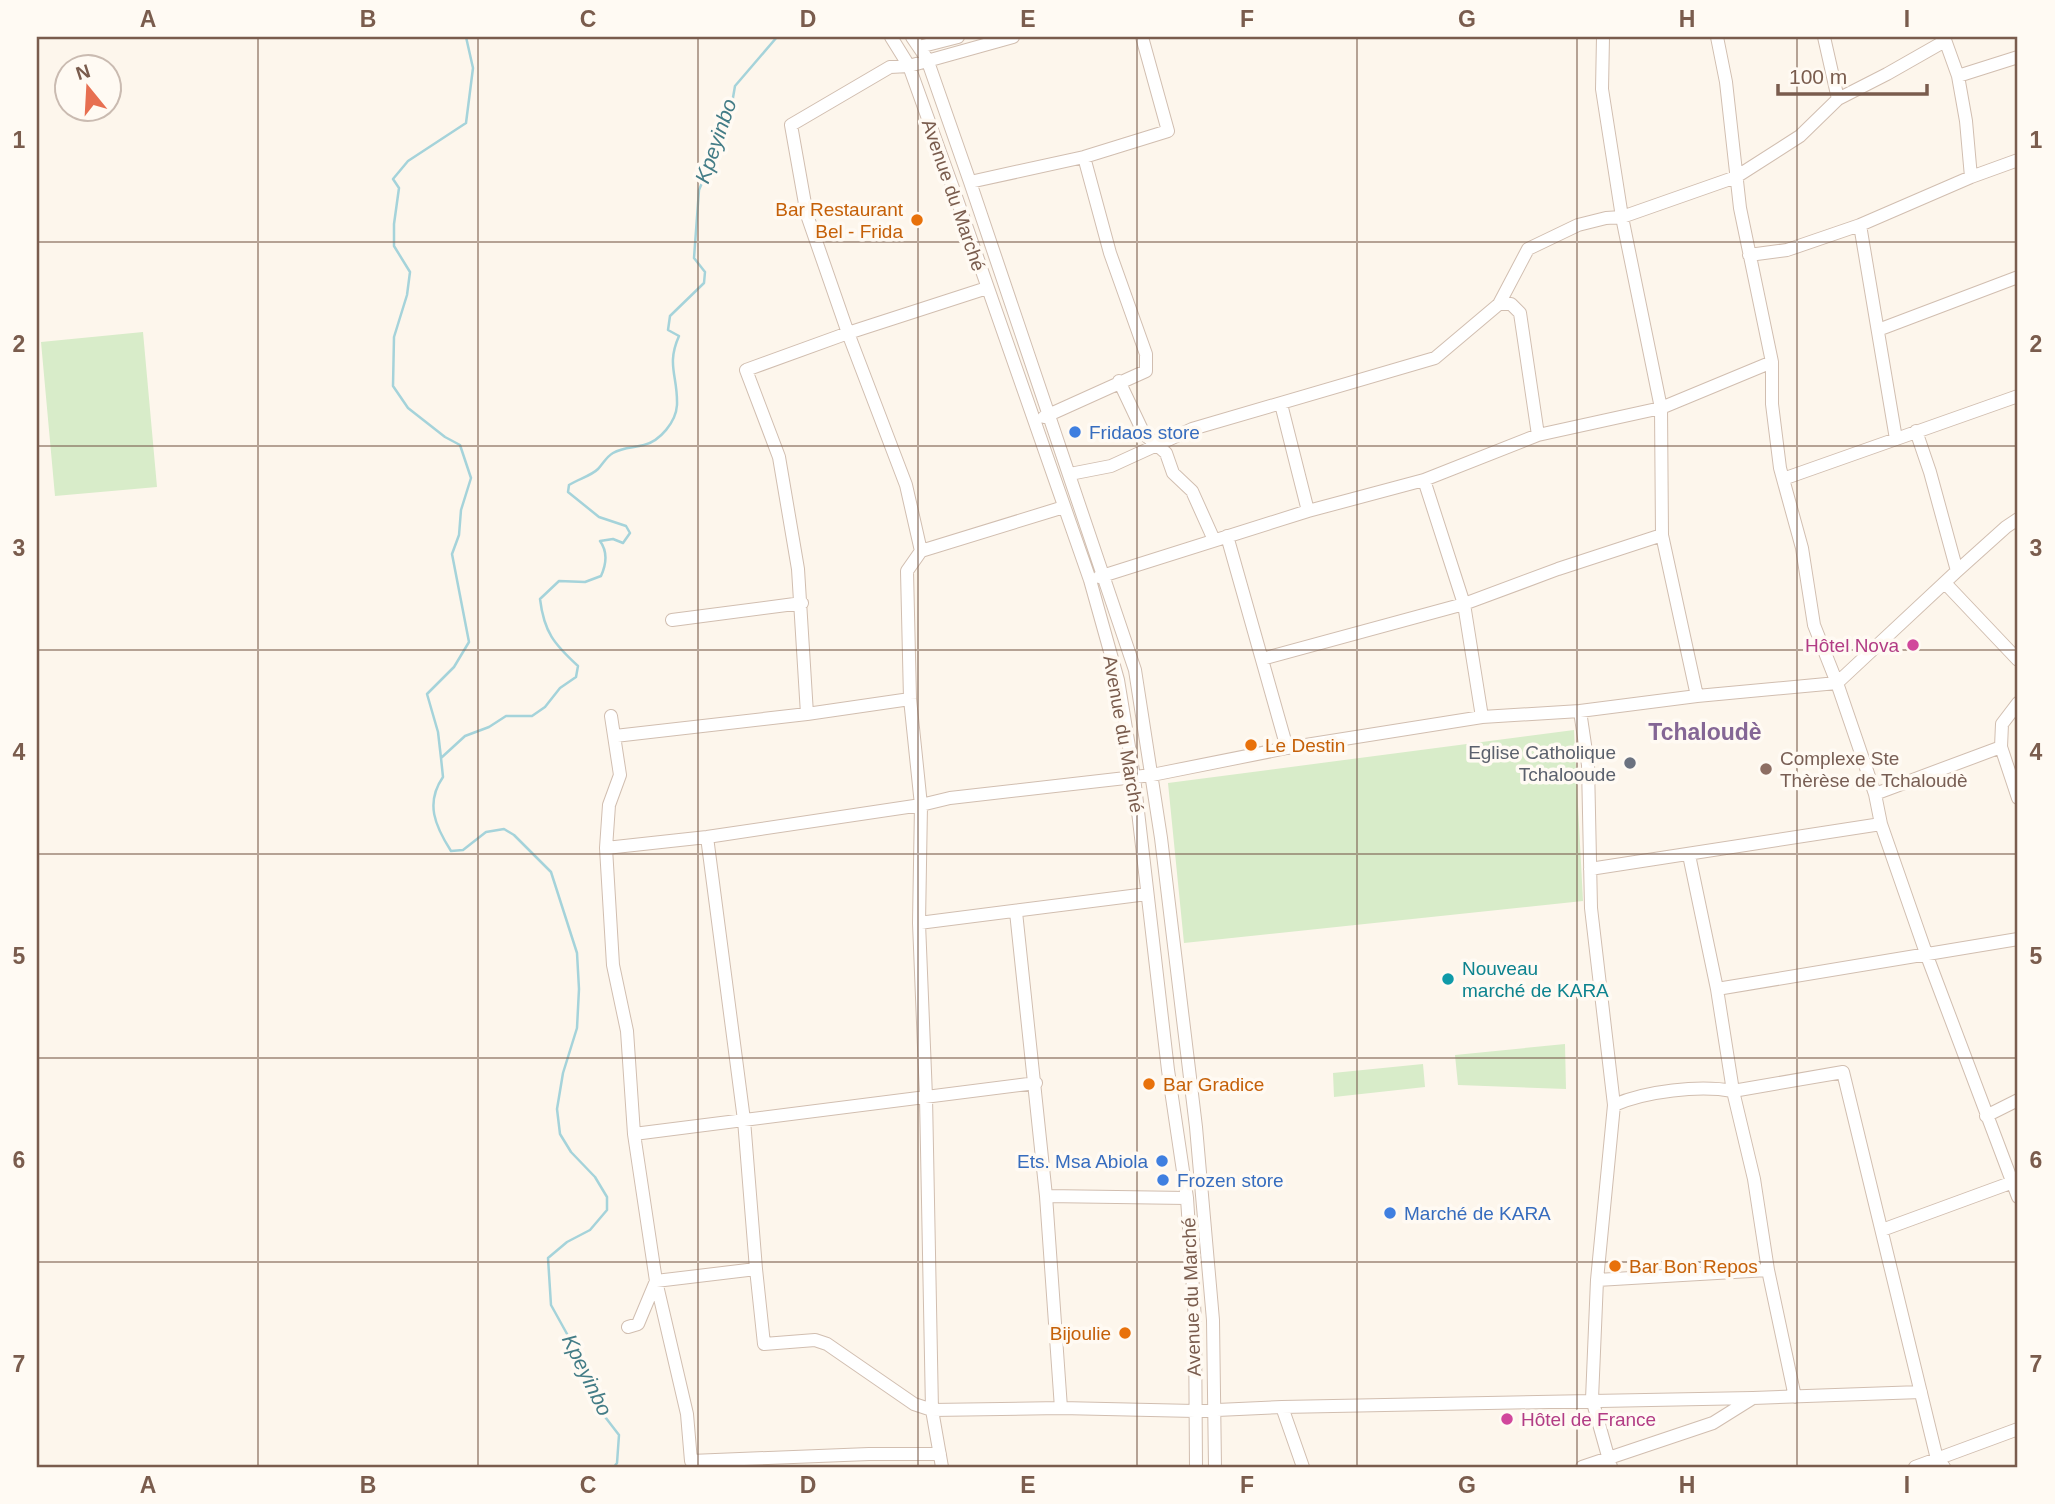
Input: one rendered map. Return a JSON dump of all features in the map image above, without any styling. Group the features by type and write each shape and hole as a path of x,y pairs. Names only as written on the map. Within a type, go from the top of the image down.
{"street":[{"name":"Avenue du Marché","path":"891,37 909,66 1090,580 1118,680 1134,777 1187,1198 1195,1320 1196,1467"},
{"path":"916,42 958,37"},
{"path":"921,551 906,485 848,333 807,215 791,125 890,67 909,66 1013,37"},
{"path":"970,182 1084,157 1168,131 1142,37"},
{"path":"1603,37 1602,89 1622,218 1661,408 1662,535 1697,696"},
{"path":"1717,37 1726,82 1736,177 1749,255 1772,362 1772,404 1783,480 1802,548 1814,625 1875,794 1881,824 1927,956 2018,1198"},
{"path":"1824,37 1838,100"},
{"path":"1070,474 1111,466 1154,444 1192,429 1435,358 1499,304 1528,249 1578,225 1606,218 1622,218 1736,177 1800,136 1838,100 1887,75 1945,39 1958,76 1966,121 1971,177"},
{"name":"Avenue du Marché","path":"916,42 927,59 970,182 1135,670 1152,775 1196,1126 1213,1320 1215,1467"},
{"path":"1958,76 2018,57"},
{"path":"1034,421 1146,371 1146,354 1110,253 1084,157"},
{"path":"1749,255 1787,250 1860,225 1971,177 2018,160"},
{"path":"1860,225 1896,439"},
{"path":"1878,330 2018,277"},
{"path":"807,714 802,603 779,457 746,370 848,333 987,288"},
{"path":"1499,304 1511,304 1520,313 1538,435"},
{"path":"1090,580 1308,511 1424,480 1538,435 1661,408 1772,362"},
{"path":"1119,381 1144,434 1166,453 1173,473 1192,491 1214,540"},
{"path":"1783,480 2018,396"},
{"path":"1281,404 1308,511"},
{"path":"1916,431 1930,472 1956,571"},
{"path":"1424,480 1464,604 1482,717"},
{"path":"611,716 620,775 609,805 606,848 613,965 627,1031 634,1134 656,1281 687,1414 691,1461 869,1454 941,1461 933,1410 919,923 921,805 910,699 907,571 921,551 1064,507"},
{"path":"606,848 708,836 921,805 950,798 1152,775 1287,748 1482,717 1580,711 1697,696 1837,683 1956,571 2018,519"},
{"path":"1262,659 1464,604 1558,569 1662,535"},
{"path":"1227,536 1287,748"},
{"path":"1945,583 2018,660"},
{"path":"672,620 802,603"},
{"path":"615,736 910,699"},
{"path":"2018,703 2002,724 2001,747 2018,798"},
{"path":"1580,711 1588,765 1591,908 1614,1105 1597,1280 1592,1399 1609,1462"},
{"path":"1875,794 2001,747"},
{"path":"1590,869 1881,824"},
{"path":"708,836 744,1120 764,1343 815,1340 827,1344 914,1405 933,1410 1061,1408 1195,1411 1282,1406 1753,1398 1921,1392"},
{"path":"1689,855 1717,989 1733,1091 1754,1179 1768,1270 1795,1396"},
{"path":"919,923 1147,894"},
{"path":"1016,912 1036,1083 1061,1408"},
{"path":"1717,989 2018,939"},
{"path":"1614,1105 1628,1099 1713,1087 1733,1091 1843,1072 1921,1392 1941,1463"},
{"path":"634,1134 1036,1083"},
{"path":"1986,1116 2018,1100"},
{"path":"1177,1128 1196,1126"},
{"path":"1882,1230 2013,1182"},
{"path":"1046,1196 1187,1198"},
{"path":"656,1281 756,1269"},
{"path":"1597,1280 1768,1270"},
{"path":"628,1327 638,1324 656,1281"},
{"path":"1195,1320 1213,1320"},
{"path":"1582,1467 1609,1462 1713,1423 1753,1398"},
{"path":"1282,1406 1303,1467"},
{"path":"1916,1467 1941,1463 2018,1429"}],"green space":[{"path":"143,332 157,487 55,496 41,342"},
{"path":"1574,730 1583,901 1184,943 1168,783"},
{"path":"1565,1044 1566,1089 1458,1085 1455,1055"},
{"path":"1423,1064 1425,1087 1334,1097 1333,1073"}],"waterway":[{"path":"441,758 438,732 427,694 454,667 469,642 452,554 459,535 461,510 471,478 460,445 445,437 408,408 393,386 394,337 407,295 410,272 394,246 399,188 393,179 408,161 466,123 473,68 466,37"},
{"name":"Kpeyinbo","path":"614,1467 617,1463 619,1435 599,1409 587,1370 551,1305 548,1258 567,1242 590,1230 607,1210 607,1197 595,1177 571,1152 560,1134 557,1109 563,1073 577,1028 577,953 551,872 514,835 504,829 486,832 463,850 451,851 440,833 434,814 434,796 443,777 441,758 465,736 489,727 506,716 532,716 545,707 560,688 576,677 578,666 562,651 547,629 540,599 559,581 585,582 601,576 605,558 600,541 613,539 623,543 630,533 626,526 599,517 568,492 569,485 595,471 613,453 650,443 666,430 674,418 677,395 673,355 679,336 668,330 670,316 704,283 705,272 694,258 699,190 730,115 735,86 777,37"}],"place":[{"name":"Bar Restaurant Bel - Frida","path":"917,220"},
{"name":"Fridaos store","path":"1075,432"},
{"name":"Hôtel Nova","path":"1913,645"},
{"name":"Le Destin","path":"1251,745"},
{"name":"Eglise Catholique Tchalooude","path":"1630,763"},
{"name":"Complexe Ste Thèrèse de Tchaloudè","path":"1766,769"},
{"name":"Nouveau marché de KARA","path":"1448,979"},
{"name":"Bar Gradice","path":"1149,1084"},
{"name":"Ets. Msa Abiola","path":"1162,1161"},
{"name":"Frozen store","path":"1163,1180"},
{"name":"Marché de KARA","path":"1390,1213"},
{"name":"Bar Bon Repos","path":"1615,1266"},
{"name":"Bijoulie","path":"1125,1333"},
{"name":"Hôtel de France","path":"1507,1419"}],"district":[{"name":"Tchaloudè","path":"1705,732"}]}
